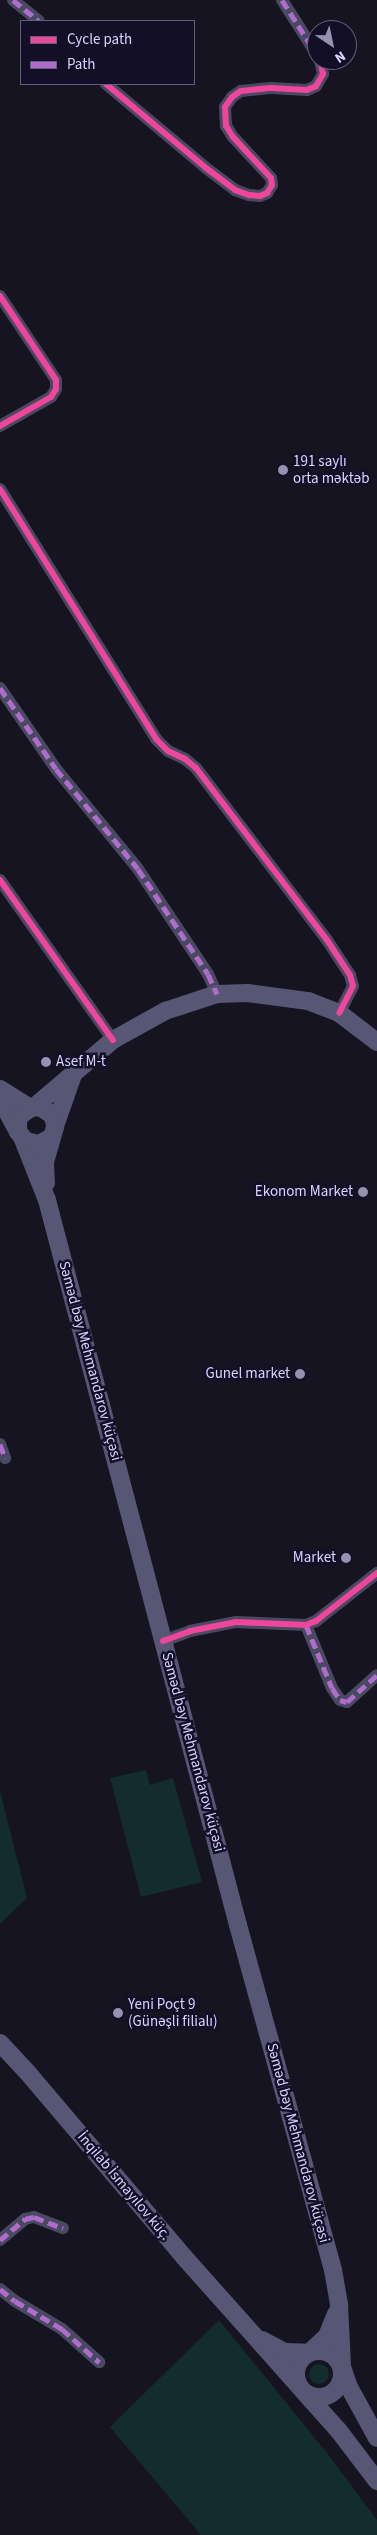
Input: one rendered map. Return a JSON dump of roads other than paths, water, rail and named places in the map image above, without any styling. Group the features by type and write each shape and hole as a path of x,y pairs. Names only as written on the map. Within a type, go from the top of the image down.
{"main road":[{"path":"0,1089 32,1108 46,1110 51,1114 52,1132 45,1142 32,1144 20,1135 18,1120 26,1110 32,1108 113,1040 165,1011 217,994 247,993 276,995 308,1001 339,1013 377,1042"},
{"path":"47,1200 45,1162 52,1132 73,1075"},
{"path":"0,1098 20,1135 47,1200"},
{"name":"Səməd bəy Mehmandarov küçəsi","path":"47,1200 238,1925 333,2270 339,2305 342,2367"},
{"name":"İnqilab İsmayılov küç.","path":"0,2043 28,2073 247,2330 302,2390"},
{"path":"339,2305 330,2332 320,2344 302,2358 296,2372 302,2390 344,2438 377,2481"},
{"path":"247,2330 285,2352 309,2353 324,2351 338,2360 349,2388 377,2438"},
{"path":"302,2390 319,2398 333,2394 342,2381 342,2367"}],"street":[{"path":"12,0 38,20"},
{"path":"282,0 307,39"},
{"path":"107,85 235,190 249,195 260,196 267,193 272,184 271,178 233,137 226,126 225,107 232,97 241,91 271,88 308,90 316,86 323,74 322,70"},
{"path":"0,296 56,380 56,389 51,397 0,426"},
{"path":"0,489 156,739 168,751 185,759 196,768 327,940 350,975 352,986 339,1013"},
{"path":"0,688 56,769 138,869 208,974 217,994"},
{"path":"0,880 113,1040"},
{"path":"0,1444 5,1458"},
{"path":"163,1641 190,1631 236,1622 306,1625 316,1621 375,1578"},
{"path":"306,1625 332,1688 340,1700 347,1702 377,1675"},
{"path":"0,2240 25,2219 34,2217 63,2228"},
{"path":"0,2288 15,2301 62,2329 99,2362"}],"place":[{"name":"191 saylı orta məktəb","path":"283,470"},
{"name":"Asef M-t","path":"46,1062"},
{"name":"Ekonom Market","path":"363,1192"},
{"name":"Gunel market","path":"300,1374"},
{"name":"Market","path":"346,1558"},
{"name":"Yeni Poçt 9 (Günəşli filialı)","path":"118,2013"}]}
